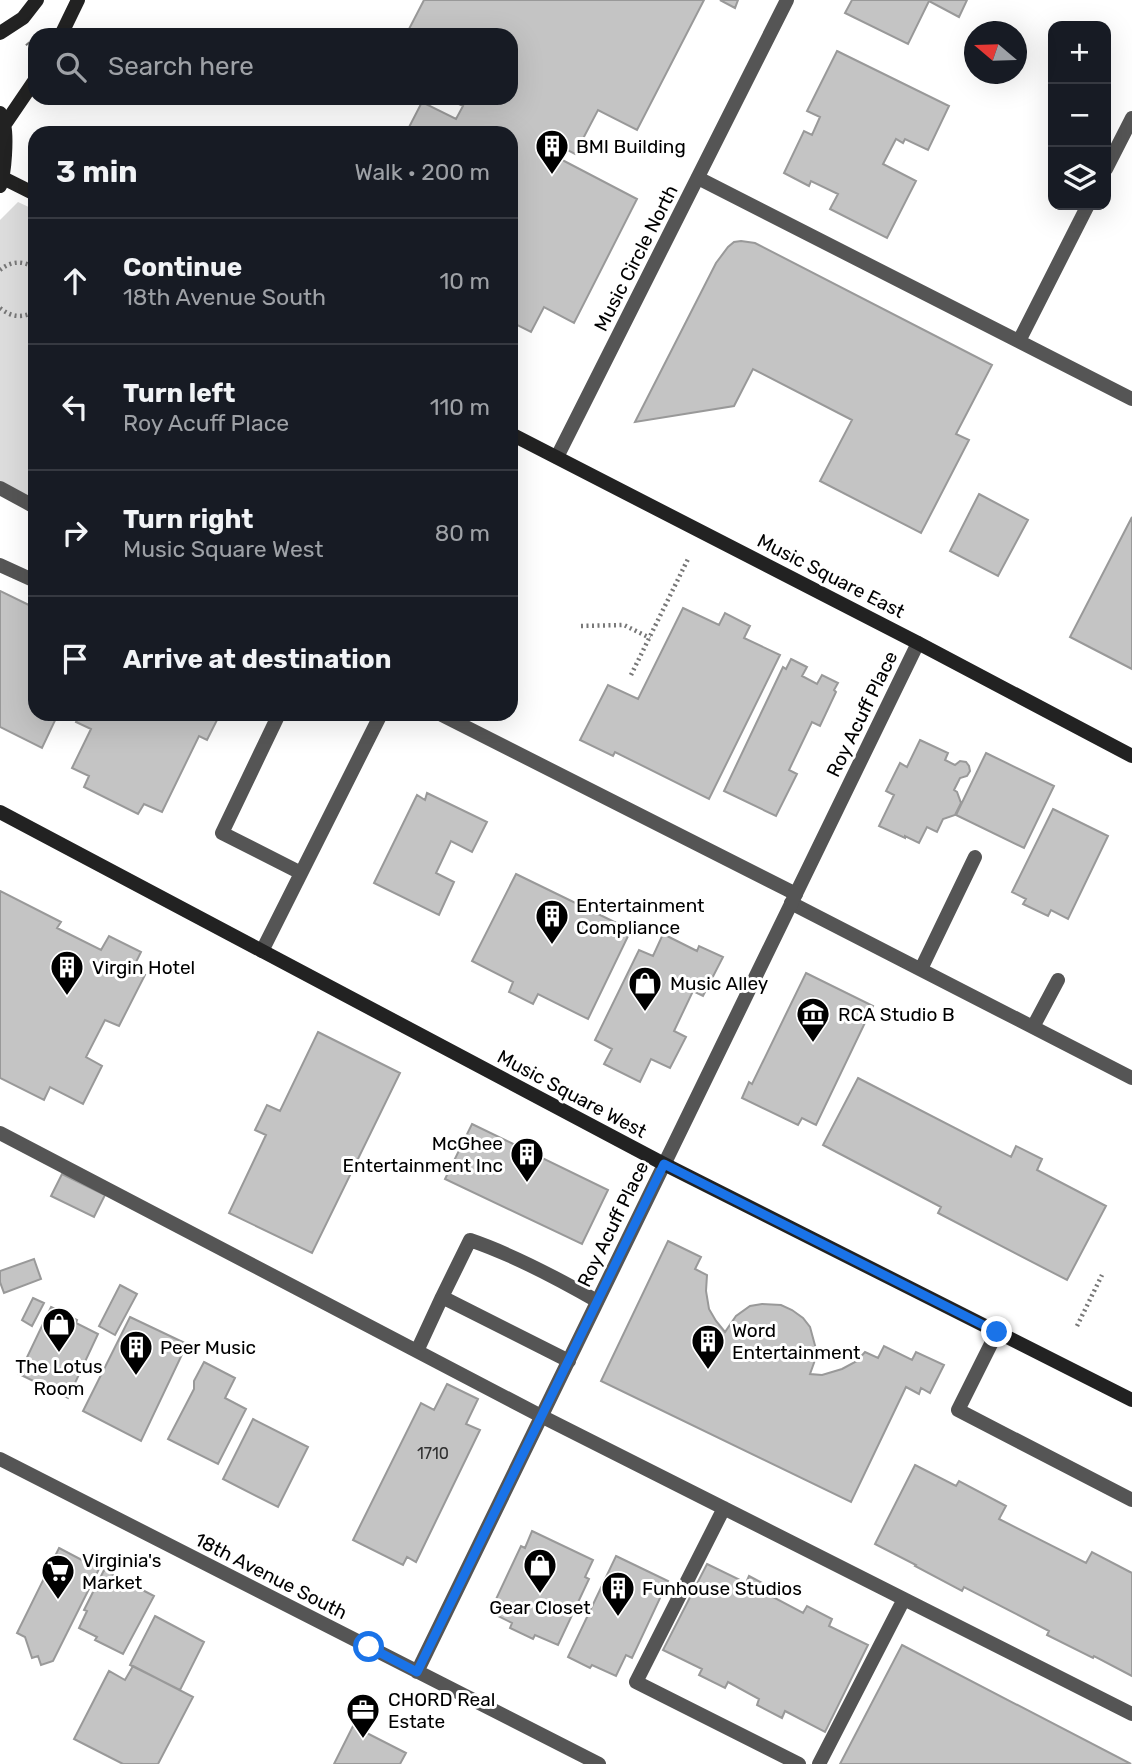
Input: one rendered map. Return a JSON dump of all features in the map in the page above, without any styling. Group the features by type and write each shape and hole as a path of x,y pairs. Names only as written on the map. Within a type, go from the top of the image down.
{"main road":[{"path":"0,33 23,18 37,0"},
{"path":"64,28 78,0"},
{"path":"28,88 2,118 2,182 28,191"},
{"name":"Music Square East","path":"518,437 1132,756"},
{"name":"Music Square West","path":"0,812 664,1164 1132,1400"}],"street":[{"name":"Music Circle North","path":"558,457 787,0"},
{"path":"1111,159 1132,118"},
{"path":"698,178 1132,399"},
{"path":"1019,341 1085,210"},
{"path":"0,488 28,503"},
{"path":"0,565 28,578"},
{"name":"Roy Acuff Place","path":"417,1672 918,643"},
{"path":"276,721 222,833 301,873"},
{"path":"261,951 377,721"},
{"path":"453,721 1132,1078"},
{"path":"921,969 975,857"},
{"path":"1033,1027 1058,980"},
{"path":"0,1133 541,1416 1132,1714"},
{"path":"417,1351 470,1240 494,1248 597,1301"},
{"path":"442,1297 569,1360"},
{"path":"997,1332 958,1409 1132,1500"},
{"name":"18th Avenue South","path":"0,1459 599,1764"},
{"path":"724,1508 636,1682 799,1764"},
{"path":"819,1764 904,1599"}],"path":[{"path":"25,40 28,44"},
{"path":"0,270 19,262 28,264"},
{"path":"0,308 16,316 28,315"},
{"path":"631,675 688,559"},
{"path":"581,626 624,625 650,638"},
{"path":"1077,1325 1102,1275"}],"shaded area":[{"path":"18,202 28,207 28,503 0,488 0,220"}],"building":[{"name":"BMI Building","path":"424,0 704,0 637,130 598,110 575,154 550,141 545,151 637,199 574,323 544,307 531,332 518,326 518,126 410,126 420,105 428,105 456,119 463,106 461,105 518,105 518,28 410,28"},
{"path":"720,0 738,0 735,8"},
{"path":"852,0 967,0 959,17 929,1 908,44 845,13"},
{"path":"837,51 949,106 928,150 905,139 903,143 896,139 883,164 916,181 887,238 830,209 838,194 811,181 809,186 784,173 804,131 812,135 820,117 807,111"},
{"path":"741,241 755,243 992,365 956,434 969,440 921,533 820,481 852,420 753,369 734,406 635,422 716,263 728,247"},
{"path":"979,494 1028,520 998,576 950,551"},
{"path":"1132,517 1132,669 1070,637"},
{"path":"0,591 28,605 28,721 55,721 42,748 0,727"},
{"path":"683,608 719,625 725,613 750,626 744,638 780,655 709,799 615,752 613,756 580,740 608,685 638,699"},
{"path":"791,659 807,667 802,676 817,684 822,675 838,683 820,726 812,722 789,770 797,774 776,816 724,791 783,667 786,669"},
{"path":"216,721 207,740 199,736 162,812 144,804 138,814 84,787 89,776 72,768 91,729 76,722"},
{"path":"920,740 948,753 945,760 955,765 960,761 966,762 970,771 967,776 960,778 954,790 961,803 955,815 943,819 937,832 927,827 919,843 879,826 894,795 886,791 900,763 907,767"},
{"path":"986,753 1054,786 1024,848 956,815"},
{"path":"427,793 487,822 472,852 451,841 436,873 454,882 439,915 374,883 417,795 425,800"},
{"path":"1053,809 1108,836 1068,919 1051,910 1048,916 1023,904 1026,899 1012,892"},
{"name":"Entertainment Compliance","path":"516,874 631,930 588,1019 538,994 533,1004 509,992 513,982 472,961"},
{"name":"Virgin Hotel","path":"0,891 61,922 57,928 101,950 109,936 141,952 133,968 145,975 119,1026 105,1020 86,1057 102,1066 83,1104 50,1087 44,1100 0,1078"},
{"name":"Music Alley","path":"663,934 697,951 699,946 723,957 703,996 693,991 674,1031 686,1037 670,1068 651,1059 640,1082 604,1064 612,1049 595,1040 639,950 653,956"},
{"name":"RCA Studio B","path":"806,973 873,1006 816,1125 802,1118 798,1125 742,1098 749,1082 752,1084"},
{"path":"318,1032 400,1073 312,1253 229,1213 266,1135 255,1130 267,1105 280,1111"},
{"path":"858,1078 1011,1157 1016,1146 1042,1159 1037,1170 1106,1206 1067,1280 938,1213 941,1207 823,1145"},
{"name":"McGhee Entertainment Inc","path":"472,1124 608,1190 582,1244 445,1179"},
{"path":"62,1174 105,1195 94,1217 51,1196"},
{"name":"Word Entertainment","path":"668,1241 701,1257 695,1269 707,1275 709,1309 725,1332 736,1316 750,1306 781,1305 803,1318 810,1327 816,1349 810,1374 822,1375 842,1369 857,1361 865,1352 878,1358 884,1346 912,1360 916,1352 944,1365 930,1393 921,1388 919,1394 906,1387 851,1502 601,1381"},
{"path":"34,1259 41,1279 4,1293 0,1271"},
{"path":"120,1285 137,1294 115,1335 99,1326"},
{"path":"33,1298 44,1303 32,1326 22,1320"},
{"name":"The Lotus Room","path":"51,1307 98,1334 68,1398 19,1374"},
{"name":"Peer Music","path":"130,1317 187,1344 141,1441 83,1411"},
{"path":"204,1362 235,1378 225,1398 246,1409 218,1464 168,1439 194,1389 194,1381"},
{"path":"447,1384 478,1399 466,1424 480,1430 416,1562 407,1557 403,1565 353,1540 421,1403 434,1410"},
{"path":"253,1419 308,1447 278,1507 223,1479"},
{"path":"915,1465 956,1486 959,1481 1006,1506 999,1519 1086,1563 1092,1552 1132,1573 1132,1676 1047,1635 1049,1631 964,1587 962,1591 875,1544"},
{"name":"Gear Closet","path":"532,1531 593,1560 585,1577 589,1579 558,1645 535,1635 533,1639 510,1628 512,1623 490,1612 521,1546 525,1548"},
{"name":"Virginia's Market","path":"59,1548 99,1569 53,1661 41,1665 38,1656 32,1658 25,1637 17,1633"},
{"name":"Funhouse Studios","path":"616,1556 668,1581 632,1658 626,1655 616,1676 592,1665 590,1668 568,1657"},
{"path":"707,1564 746,1583 749,1576 774,1589 771,1596 803,1613 807,1606 832,1619 829,1626 868,1645 825,1732 785,1711 782,1718 757,1705 759,1699 728,1682 725,1688 699,1675 702,1669 663,1650"},
{"path":"104,1570 154,1596 123,1654 95,1640 97,1637 79,1628 87,1611 84,1610"},
{"path":"155,1616 204,1642 180,1690 130,1665"},
{"path":"902,1645 1131,1764 840,1764"},
{"path":"133,1666 193,1697 158,1764 123,1764 74,1739 109,1671 125,1680"},
{"name":"CHORD Real Estate","path":"353,1726 406,1753 400,1764 334,1764"}],"place":[{"name":"BMI Building","path":"552,176"},
{"name":"Entertainment Compliance","path":"552,946"},
{"name":"Virgin Hotel","path":"67,997"},
{"name":"Music Alley","path":"645,1013"},
{"name":"RCA Studio B","path":"813,1044"},
{"name":"McGhee Entertainment Inc","path":"527,1184"},
{"name":"The Lotus Room","path":"59,1354"},
{"name":"Word Entertainment","path":"708,1371"},
{"name":"Peer Music","path":"136,1377"},
{"name":"Gear Closet","path":"540,1595"},
{"name":"Virginia's Market","path":"58,1601"},
{"name":"Funhouse Studios","path":"618,1618"},
{"name":"CHORD Real Estate","path":"363,1740"}],"route":[{"path":"369,1647 417,1672 664,1164 997,1332"}]}
